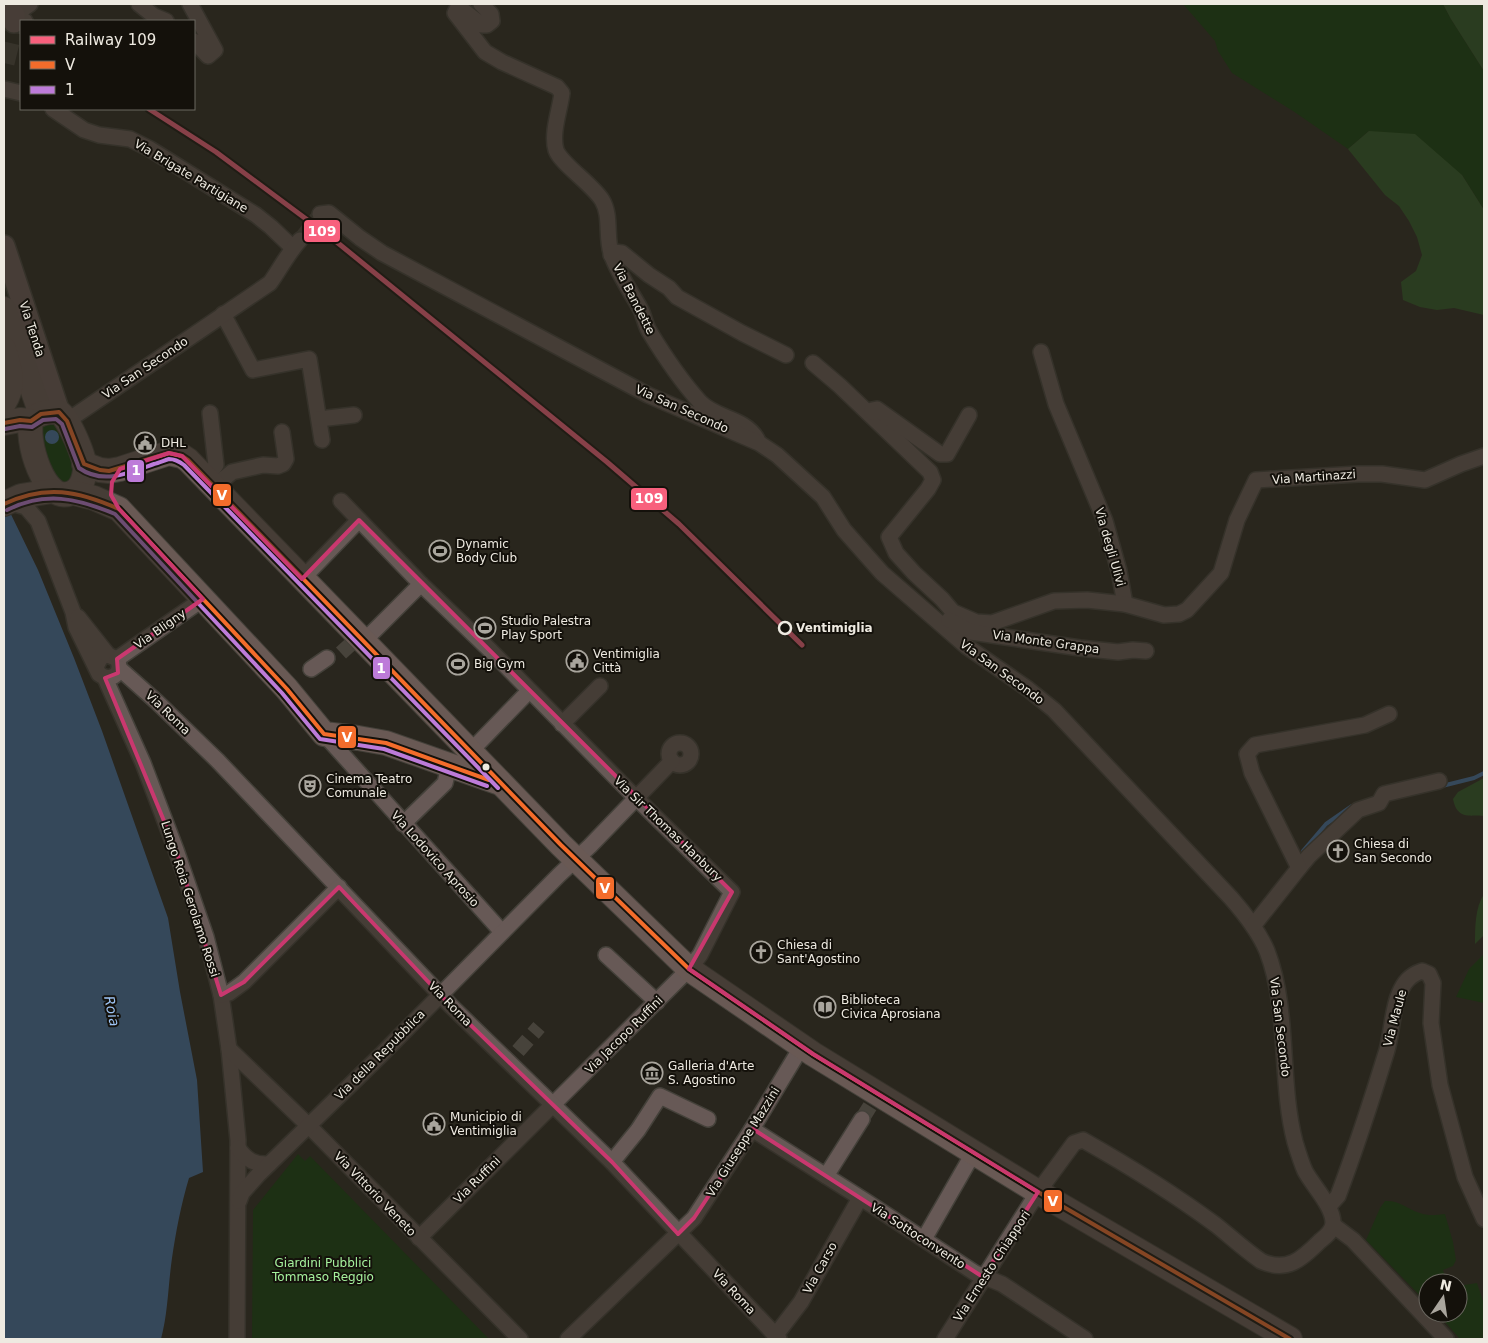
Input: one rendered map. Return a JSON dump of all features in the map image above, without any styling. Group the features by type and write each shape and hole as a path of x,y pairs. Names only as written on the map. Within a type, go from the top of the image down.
{"main road":[{"name":"Via Tenda","path":"4,246 30,412"},
{"path":"4,309 30,412 31,438 39,468 46,484 62,492"},
{"path":"4,349 10,370 30,412 84,464 100,470 120,470 169,453 182,456 188,460 302,579 357,640 457,762"},
{"path":"14,502 79,488 83,480 84,464"},
{"path":"118,509 111,496 112,482 120,470"},
{"name":"Via Lodovico Aprosio","path":"62,492 94,498 118,509 287,689 324,734"},
{"path":"324,734 358,738 457,762 502,784 575,859 690,969 875,1098 974,1152 1038,1192 1290,1339"}],"street":[{"path":"139,4 154,16 164,20"},
{"path":"190,4 215,50 208,56 195,43"},
{"name":"Via Bandette","path":"481,4 492,16 492,21 487,25 482,25 461,9 457,9 455,13 485,52 502,62 557,87 562,93 555,138 557,153 595,190 603,201 606,210 611,255 642,312 648,329 670,363 702,403 714,412 741,423 749,429 759,443"},
{"path":"4,89 20,93"},
{"name":"Via Brigate Partigiane","path":"55,110 84,130 99,135 130,139 150,149 256,215 296,244"},
{"name":"Via San Secondo","path":"320,214 329,213 382,253 648,395 759,443 777,455 823,497 844,530 882,572 948,619 981,658 1028,689 1054,710 1231,898 1253,926 1266,950 1275,978 1292,1129 1297,1150 1304,1169 1329,1206 1333,1225"},
{"name":"Via San Secondo","path":"30,412 273,287 296,244"},
{"path":"611,255 614,252 622,252 648,275 669,288 677,297 786,355"},
{"path":"223,314 253,370 309,359 322,440"},
{"name":"Via degli Ulivi","path":"948,619 992,623 1054,601 1087,600 1125,604 1119,571 1105,521 1056,404 1041,352"},
{"path":"813,363 840,386 930,472 933,480 928,489 889,538 896,553 942,599 948,619"},
{"path":"872,416 872,410 877,409 940,454 947,454 969,415"},
{"path":"210,413 216,465 210,483"},
{"path":"319,419 354,414"},
{"path":"210,483 232,472 263,465 278,466 283,464 286,459 282,432"},
{"name":"Via Martinazzi","path":"1125,604 1164,615 1179,614 1187,610 1221,572 1237,520 1256,480 1382,474 1425,480 1484,456"},
{"path":"38,521 38,513 44,503 62,492"},
{"path":"341,501 421,584 357,640"},
{"path":"14,502 31,512 38,521"},
{"path":"302,579 359,520"},
{"name":"Lungo Roia Gerolamo Rossi","path":"38,521 73,612 76,627 101,673 143,763 206,937 221,995 229,1049 238,1148 237,1339"},
{"name":"Via Sir Thomas Hanbury","path":"421,584 732,892 700,955 690,969"},
{"name":"Via Bligny","path":"115,661 203,599"},
{"name":"Via Roma","path":"73,612 115,661 218,761 440,994 513,1057 771,1336"},
{"name":"Via Monte Grappa","path":"948,619 971,632 1080,648 1118,652 1146,651"},
{"path":"101,657 115,661 113,678 101,673 101,657"},
{"path":"312,669 327,658"},
{"path":"562,724 600,686"},
{"path":"403,824 445,783 457,762 529,691"},
{"path":"1299,868 1252,773 1247,754 1255,745 1366,725 1388,714"},
{"name":"Via Lodovico Aprosio","path":"324,734 502,932"},
{"name":"Via della Repubblica","path":"238,1206 242,1193 269,1164 590,846 672,762"},
{"path":"1253,926 1309,856 1358,810 1381,798 1439,781"},
{"path":"221,995 229,993 244,982 339,887"},
{"path":"606,956 657,1002"},
{"name":"Via Jacopo Ruffini","path":"556,1103 690,969"},
{"name":"Via Maule","path":"1329,1206 1338,1196 1375,1092 1399,994 1412,974 1422,971 1429,974 1434,983 1431,1023 1440,1085 1465,1177 1484,1219"},
{"name":"Via Giuseppe Mazzini","path":"568,1339 694,1218 752,1129 802,1046"},
{"name":"Via Vittorio Veneto","path":"229,1049 309,1126 520,1339"},
{"path":"612,1162 638,1130 660,1096 708,1119"},
{"name":"Via Ruffini","path":"419,1238 556,1103"},
{"path":"826,1176 862,1119"},
{"name":"Via Sottoconvento","path":"752,1129 974,1273 996,1280 1085,1339"},
{"name":"Via Ernesto Chiappori","path":"945,1339 1038,1192 1074,1143 1083,1140 1184,1203 1267,1264 1279,1266 1297,1261 1329,1234 1333,1225"},
{"path":"238,1148 242,1155 253,1163 269,1164"},
{"path":"924,1239 974,1152"},
{"name":"Via Carso","path":"771,1336 801,1302 860,1198"},
{"path":"1333,1225 1353,1240 1446,1339"}],"highlighted area":[{"path":"169,453 182,456 302,579 359,520 732,892 689,969 813,1054 1038,1192 983,1277 753,1129 694,1218 678,1234 612,1162 451,1006 339,887 244,982 221,995 176,850 105,678 118,673 117,659 203,599 119,509 111,495 112,482 120,469"}],"green space":[{"path":"1183,4 1443,4 1484,71 1484,210 1462,175 1369,131 1348,149 1293,111 1232,73 1218,51 1215,41"},
{"path":"1443,4 1484,4 1484,71 1451,19"},
{"path":"1369,131 1415,134 1462,175 1484,210 1484,315 1454,308 1437,310 1420,307 1403,300 1401,282 1416,271 1422,255 1417,237 1399,206 1385,195 1348,149"},
{"path":"56,422 64,428 76,478 64,486 49,477 40,430 45,425"},
{"path":"1484,778 1484,816 1460,813 1453,799 1458,792"},
{"path":"1484,894 1484,935 1475,944 1477,911"},
{"path":"1484,954 1484,1003 1456,997 1469,969"},
{"name":"Giardini Pubblici Tommaso Reggio","path":"298,1154 305,1161 310,1156 489,1339 252,1339 253,1210"},
{"path":"1385,1201 1390,1201 1423,1214 1445,1214 1456,1260 1453,1266 1443,1270 1444,1273 1418,1273 1418,1294 1366,1240"},
{"path":"1477,1283 1484,1304 1484,1339 1460,1339 1446,1323 1468,1323 1468,1284"}],"water":[{"path":"52,430 57,432 59,437 57,442 52,444 47,442 45,437 47,432"},
{"name":"Roia","path":"4,500 38,570 74,658 102,731 168,918 197,1080 203,1172 189,1178 179,1218 167,1309 161,1339 4,1339"}],"waterway":[{"path":"1442,786 1474,778 1484,773"},
{"path":"1303,851 1326,824 1352,806"}],"tunnel":[{"path":"4,63 14,22"},
{"path":"300,240 320,214"},
{"path":"341,653 352,643"},
{"path":"518,1051 539,1027"},
{"path":"862,1119 872,1103"}],"rail line":[{"name":"109","path":"151,110 216,152 333,239 607,462 679,524 802,645"}],"transit line":[{"name":"V","path":"4,423 20,420 31,421 41,414 59,412 67,421 84,464 100,470 109,471 169,453 182,456 188,460 561,845 689,969 813,1054 1038,1192 1290,1339"},
{"name":"1","path":"5,429 20,426 32,427 43,420 56,419 62,424 79,468 97,476 107,477 126,474 169,459 184,465 498,788"},
{"name":"V","path":"4,504 34,494 62,492 90,498 119,509 287,689 324,734 386,743 489,780"},
{"name":"1","path":"7,510 35,500 61,499 87,504 115,514 282,693 320,739 384,749 487,786"}],"place":[{"name":"DHL","path":"145,443"},
{"name":"Dynamic Body Club","path":"440,551"},
{"name":"Studio Palestra Play Sport","path":"485,628"},
{"name":"Ventimiglia","path":"785,628"},
{"name":"Ventimiglia Città","path":"577,661"},
{"name":"Big Gym","path":"458,664"},
{"name":"Cinema Teatro Comunale","path":"310,786"},
{"name":"Chiesa di San Secondo","path":"1338,851"},
{"name":"Chiesa di Sant'Agostino","path":"761,952"},
{"name":"Biblioteca Civica Aprosiana","path":"825,1007"},
{"name":"Galleria d'Arte S. Agostino","path":"652,1073"},
{"name":"Municipio di Ventimiglia","path":"434,1124"}]}
